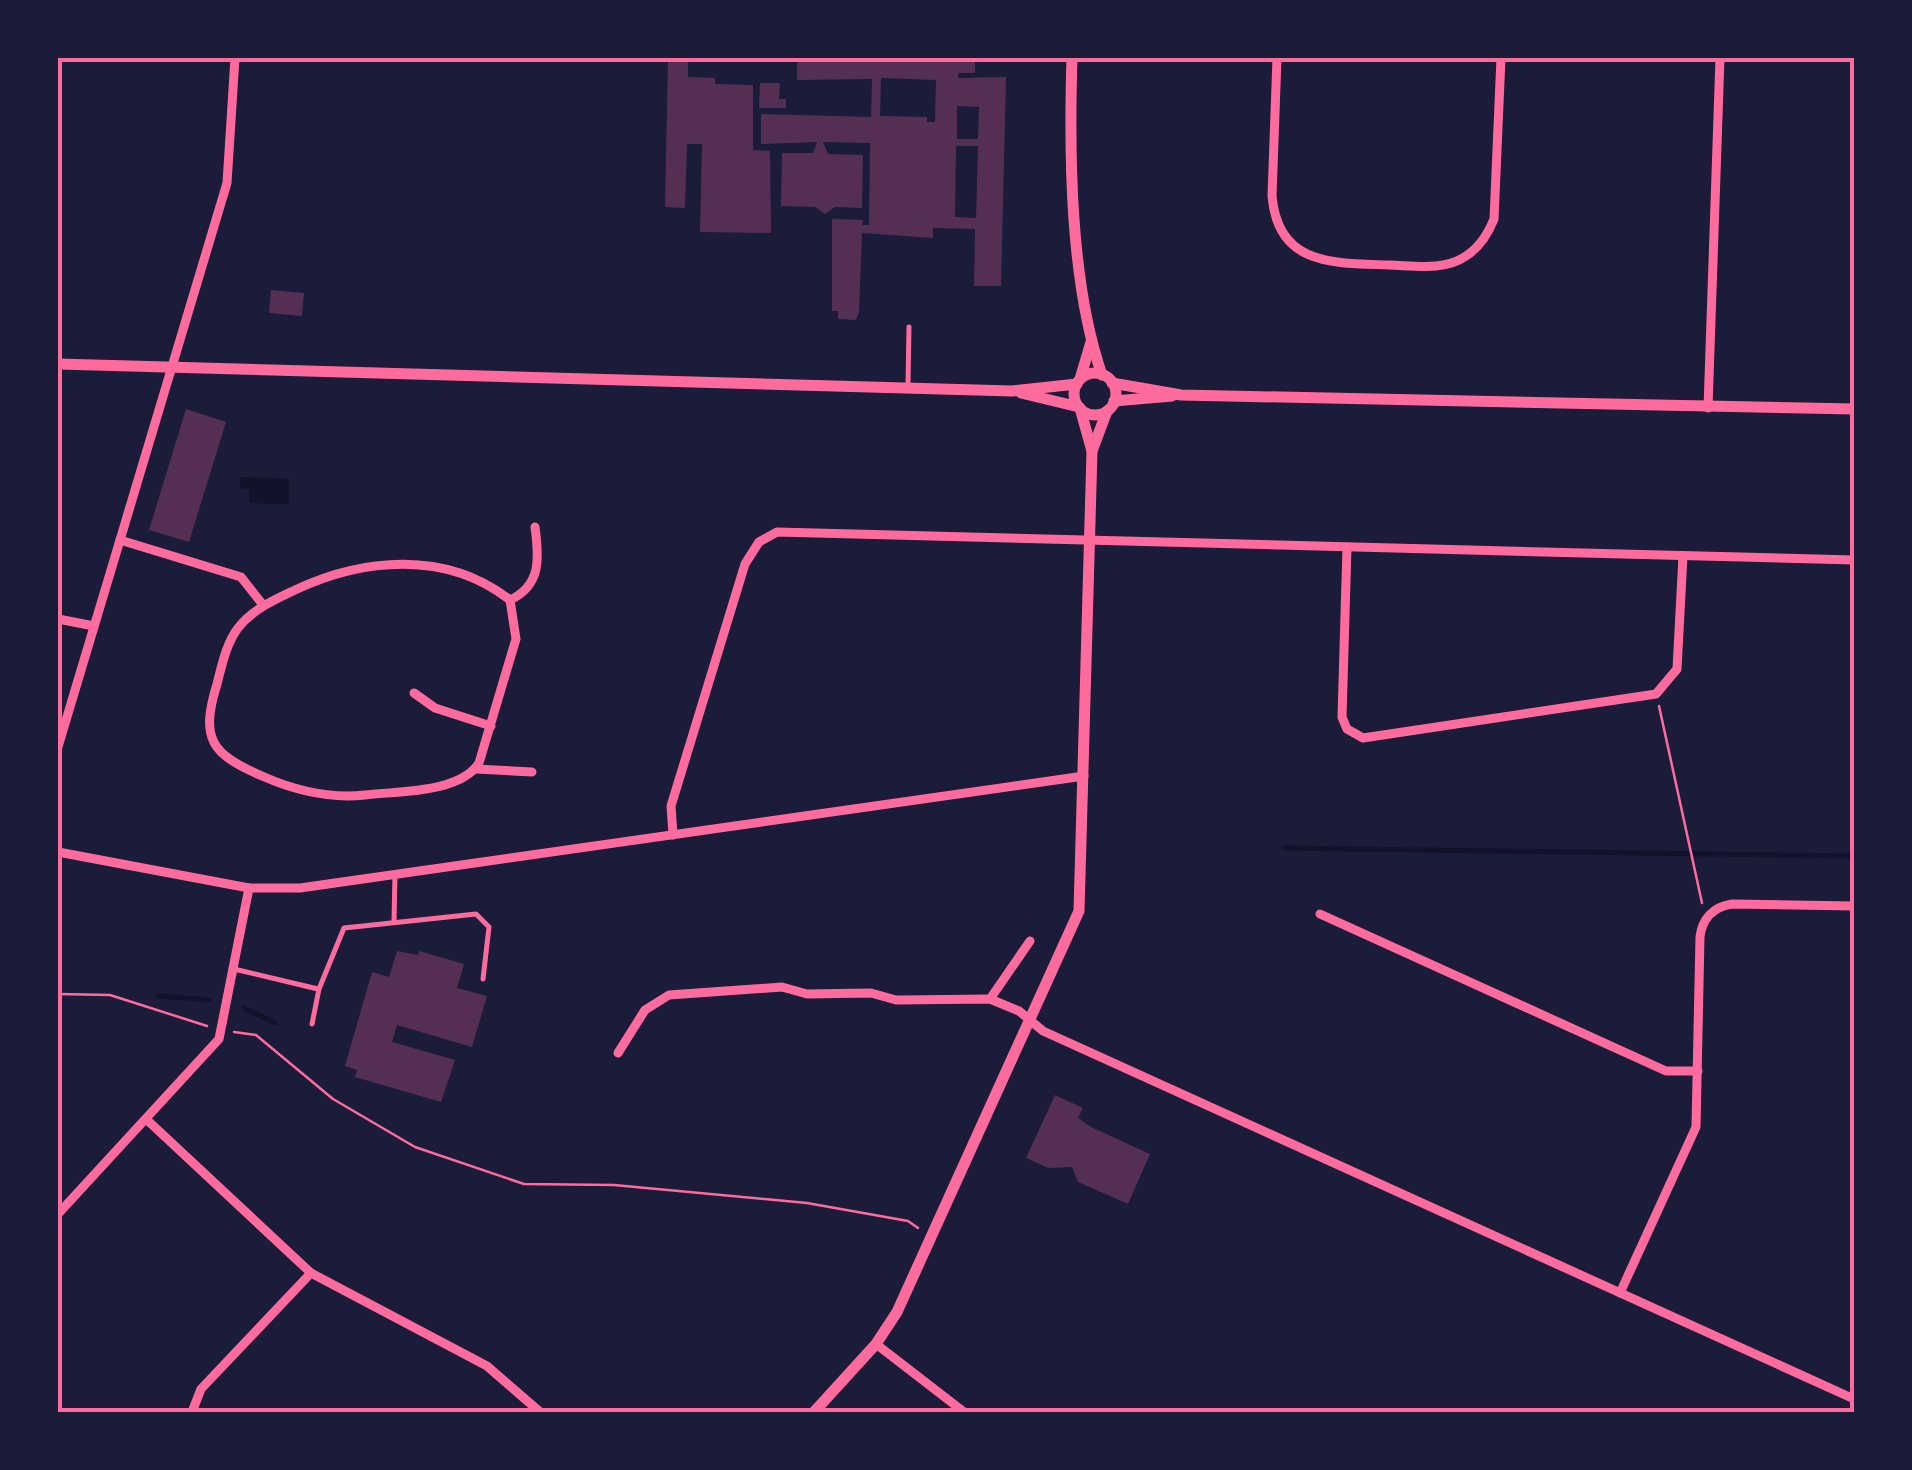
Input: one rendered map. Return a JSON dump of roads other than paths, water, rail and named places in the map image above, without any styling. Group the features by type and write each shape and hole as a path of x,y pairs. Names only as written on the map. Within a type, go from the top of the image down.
{"street":[{"path":"58,747 227,183 235,58"},
{"path":"1072,58 1069,140 1091,342 1107,379 1111,406 1092,451"},
{"path":"1278,58 1272,196 1276,218 1287,238 1311,257 1331,263 1434,267 1466,256 1483,241 1494,219 1501,58"},
{"path":"1708,408 1720,58"},
{"path":"1091,342 1074,399 1090,414 1111,406 1181,395 1854,409"},
{"path":"58,364 1012,390 1107,379 1181,395"},
{"path":"1012,390 1080,407"},
{"path":"814,1412 876,1344 897,1312 1032,1022 1079,911 1092,451 1080,407"},
{"path":"510,600 528,587 536,572 536,527"},
{"path":"673,834 671,806 745,564 759,542 787,531 1854,560"},
{"path":"120,540 241,577 263,605"},
{"path":"1347,547 1342,716 1347,729 1357,737 1656,694 1676,669 1682,556"},
{"path":"376,563 452,572 482,582 510,600 516,639 476,768 460,780 342,797 276,782 225,758 209,731 211,704 232,636 263,605 321,578 376,563"},
{"path":"58,619 94,626"},
{"path":"414,693 434,708 491,726"},
{"path":"476,768 532,772"},
{"path":"58,852 249,888 300,888 1084,776"},
{"path":"58,1214 194,1071 222,1031 249,888"},
{"path":"1620,1293 1694,1134 1700,938 1706,919 1718,908 1732,904 1854,906"},
{"path":"1320,914 1666,1071 1698,1071"},
{"path":"990,999 1030,941"},
{"path":"618,1053 645,1010 679,992 782,987 807,994 871,993 896,1000 990,999 1032,1022 1854,1399"},
{"path":"146,1120 311,1273 471,1356 503,1378 540,1412"},
{"path":"192,1412 196,1395 311,1273"},
{"path":"876,1344 964,1412"}],"lane":[{"path":"908,388 909,328"},
{"path":"394,922 395,874"},
{"path":"312,1024 320,989 344,928 476,914 489,927 483,979"},
{"path":"234,969 320,989"}],"waterway":[{"path":"1285,848 1854,856"},
{"path":"158,996 209,1000"},
{"path":"244,1008 275,1023"}]}
